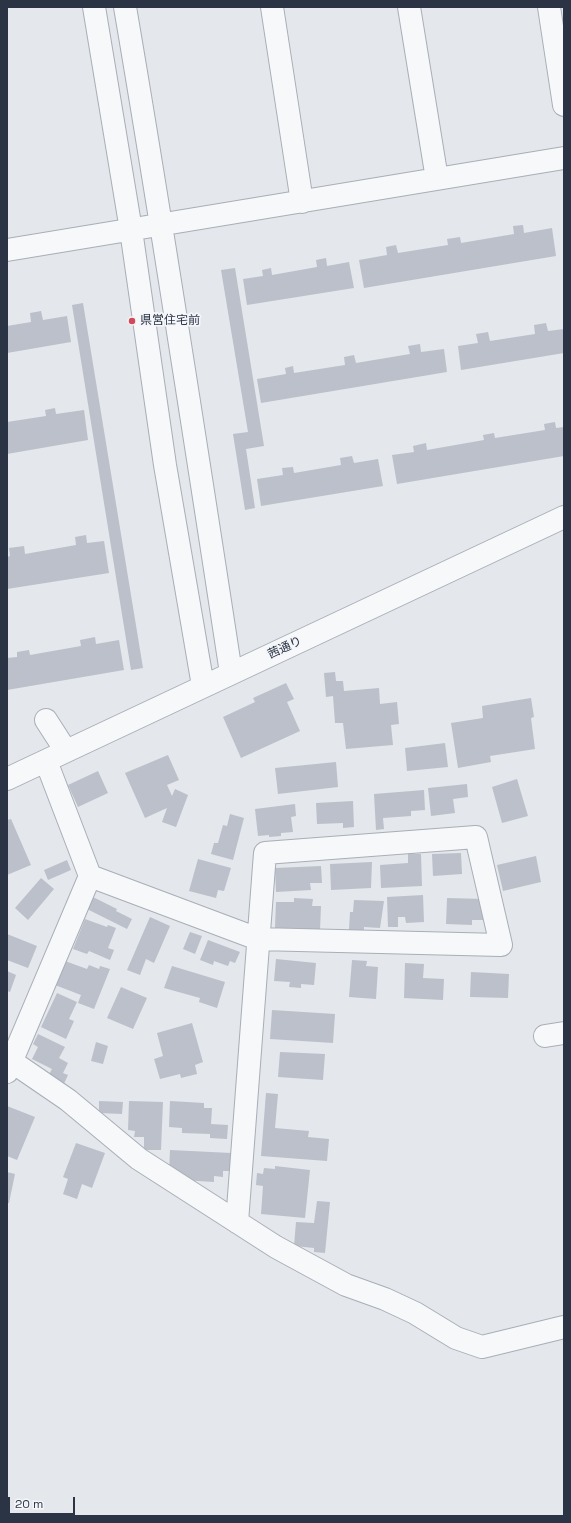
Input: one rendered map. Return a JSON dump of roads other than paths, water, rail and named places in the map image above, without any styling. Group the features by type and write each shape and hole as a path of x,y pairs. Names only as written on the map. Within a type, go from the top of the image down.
{"street":[{"path":"94,7 131,230 165,464 203,686"},
{"path":"125,7 162,225 176,329 232,673"},
{"path":"272,7 302,202"},
{"path":"409,7 437,179"},
{"path":"549,7 564,105"},
{"path":"7,250 564,158"},
{"name":"茜通り","path":"7,779 564,517"},
{"path":"46,720 66,751"},
{"path":"46,761 90,876 8,1065 68,1100 139,1159 276,1247 346,1285 385,1299 415,1313 456,1338 482,1347 564,1327"},
{"path":"90,876 258,940 501,945 476,837 264,853 258,940 237,1222"}],"place":[{"name":"県営住宅前","path":"132,321"}]}
